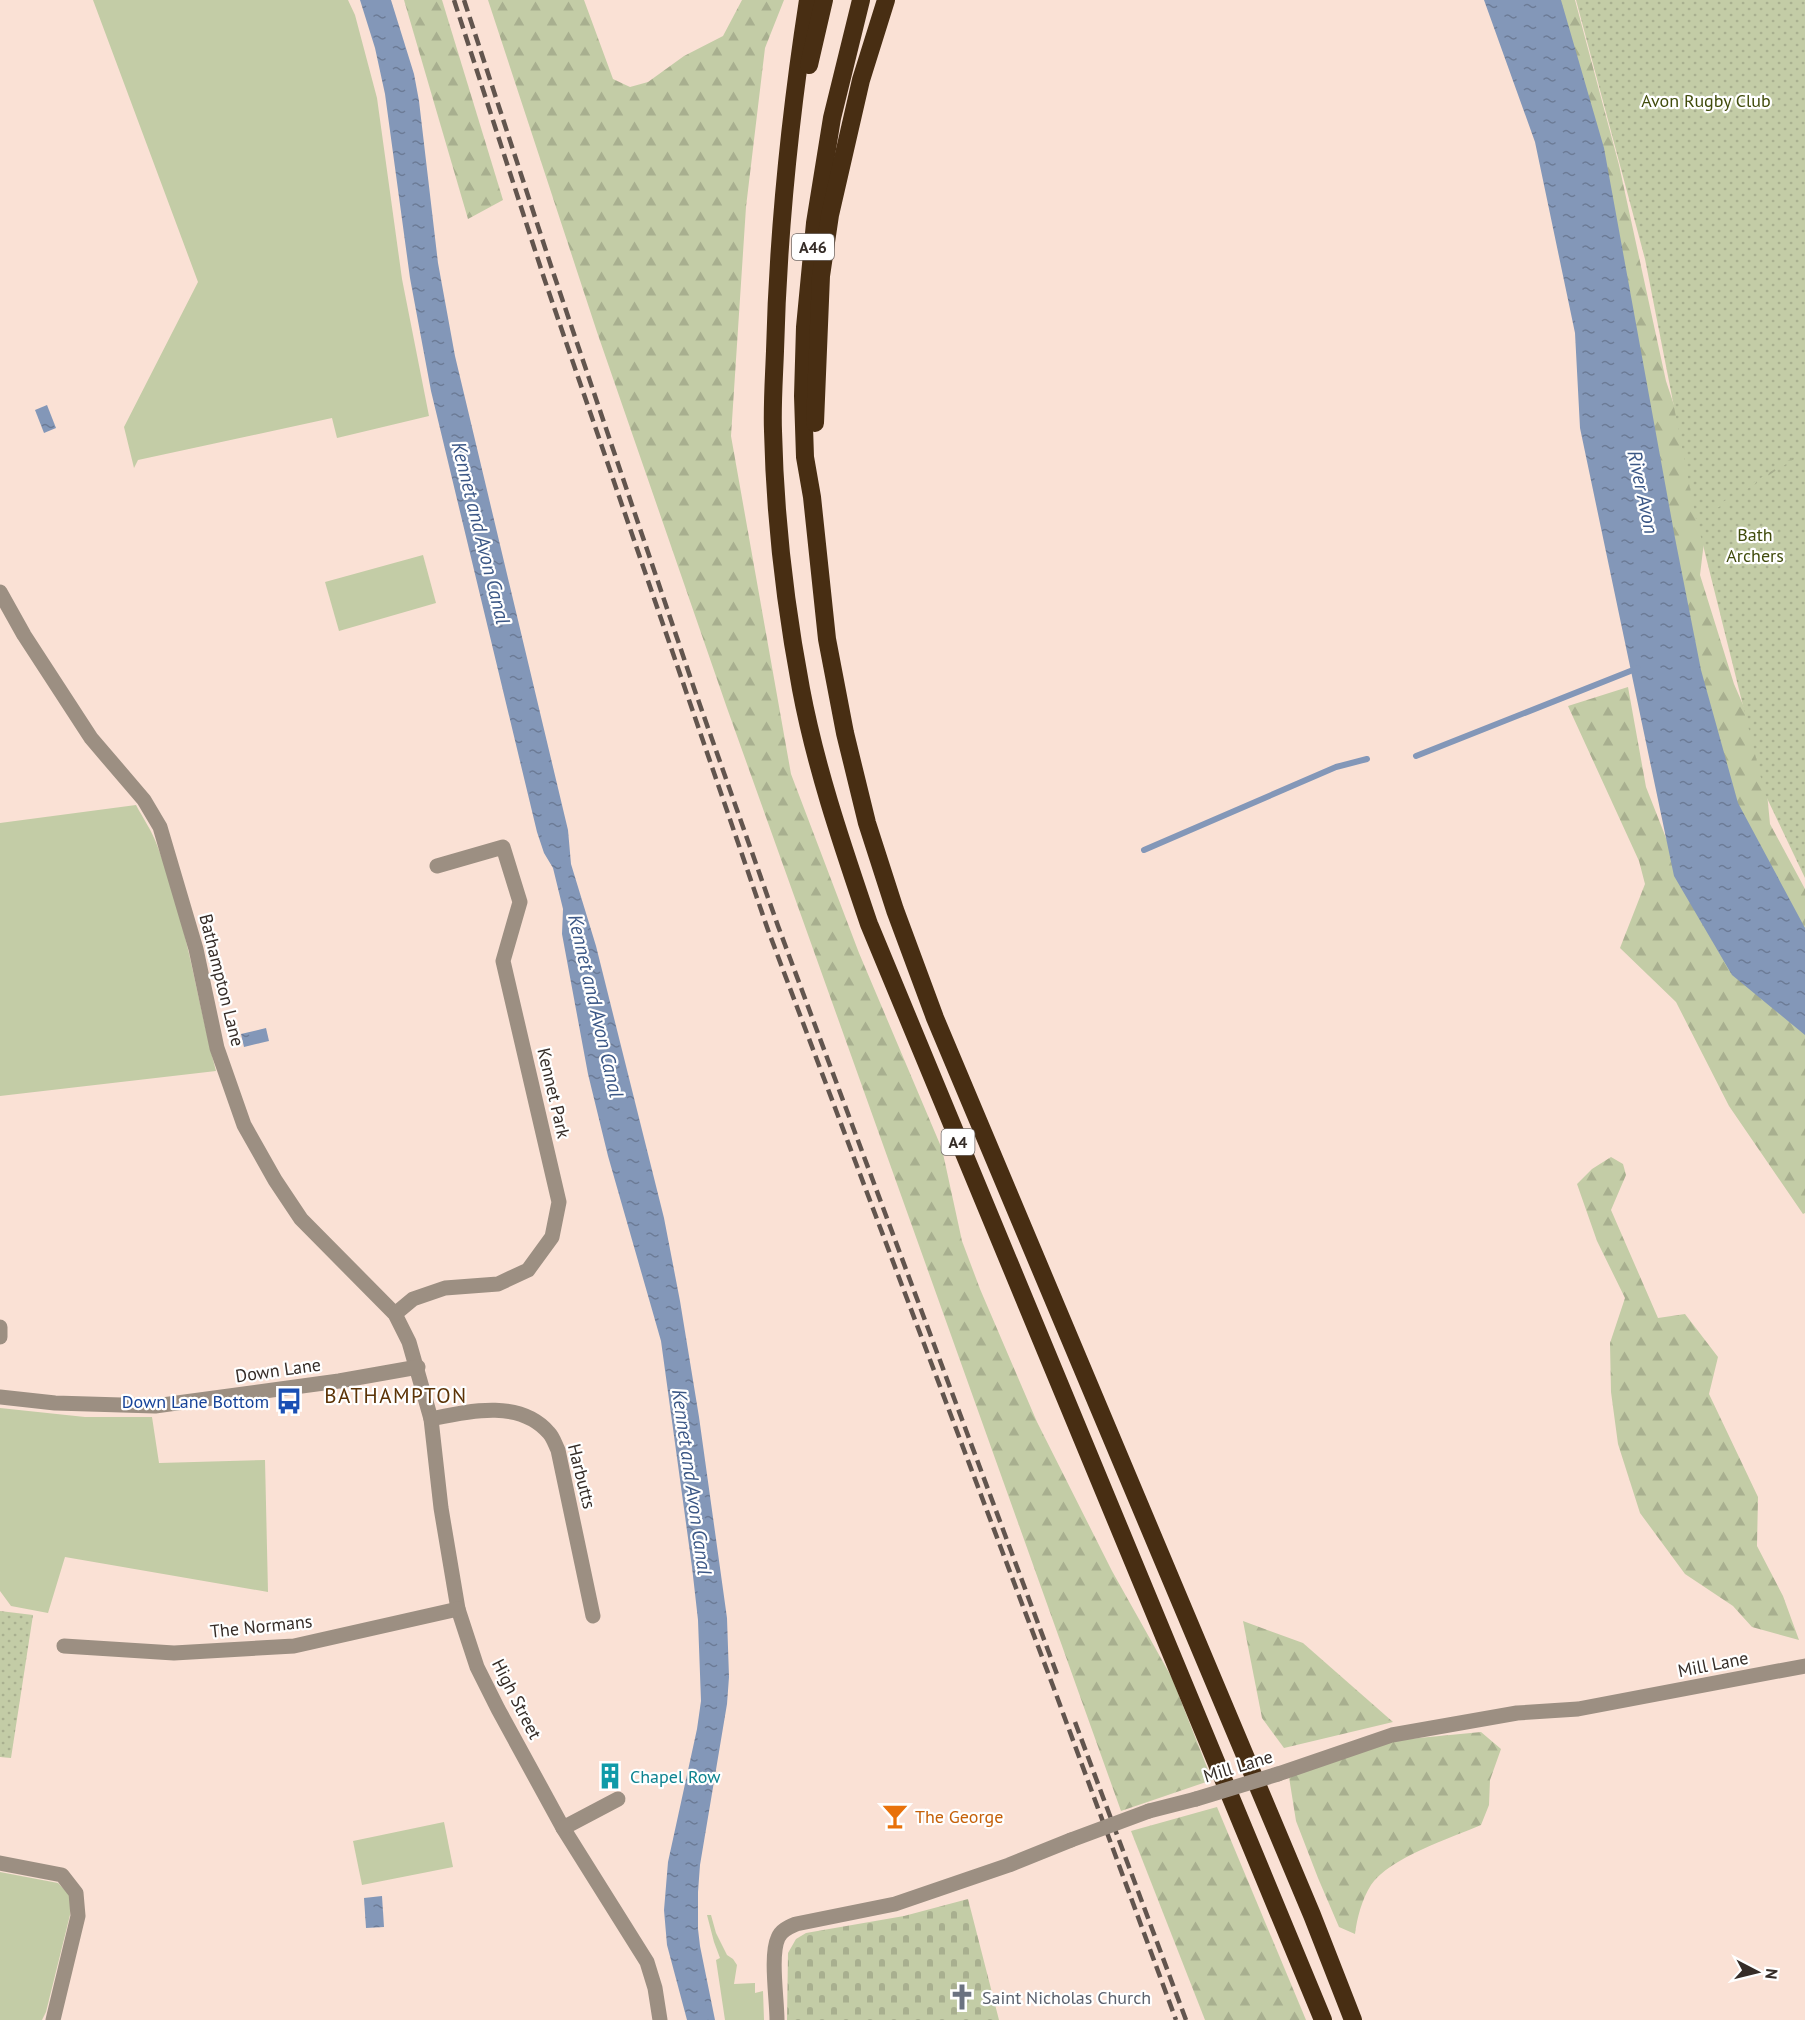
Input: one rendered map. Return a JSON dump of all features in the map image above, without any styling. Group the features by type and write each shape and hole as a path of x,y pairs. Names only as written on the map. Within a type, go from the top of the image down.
{"highway":[{"path":"782,220 794,93 808,0"},
{"name":"A46","path":"782,220 799,112 824,0"},
{"name":"A46","path":"812,497 805,457 803,396 805,327 815,223 832,118 861,0"},
{"path":"812,497 821,276 828,225 848,130 866,60 886,0"},
{"name":"A4","path":"782,220 776,289 773,430 781,552 801,689 840,836 869,924 921,1052 1323,2020"},
{"name":"A4","path":"812,497 827,639 838,698 867,823 895,910 935,1018 1312,1915 1353,2020"}],"street":[{"name":"Bathampton Lane","path":"0,592 24,635 91,738 144,800 160,827 196,949 217,1048 243,1125 301,1219 395,1314 418,1367"},
{"name":"Kennet Park","path":"395,1314 413,1299 445,1288 498,1284 528,1270 552,1237 559,1202 503,962 520,902 503,847 437,866"},
{"path":"0,1327 0,1337"},
{"name":"Down Lane","path":"0,1397 55,1403 155,1406 339,1381 418,1367"},
{"name":"High Street","path":"418,1367 431,1419 441,1508 458,1609 477,1667 563,1828 647,1962 655,1988 660,2020"},
{"name":"Harbutts","path":"431,1419 471,1410 504,1410 535,1420 550,1434 558,1450 593,1616"},
{"name":"The Normans","path":"64,1646 174,1653 294,1646 458,1609"},
{"name":"Mill Lane","path":"777,2020 775,1950 778,1937 784,1930 796,1924 896,1904 1009,1865 1149,1811 1278,1774 1392,1735 1517,1713 1578,1709 1609,1704 1805,1666"},
{"path":"563,1828 618,1799"},
{"path":"0,1863 62,1875 76,1893 78,1916 53,2020"}],"green space":[{"path":"93,0 348,0 355,15 377,98 402,279 429,416 337,438 332,418 138,460 134,468 124,427 198,282"},
{"path":"404,0 442,0 503,200 468,219"},
{"path":"488,0 584,0 613,79 630,87 648,82 684,56 723,36 742,0 784,0 765,48 746,207 731,436 791,774 859,953 942,1149 962,1241 980,1289 1037,1422 1112,1571 1172,1678 1212,1780 1121,1811 727,708 597,332"},
{"path":"1549,0 1575,0 1619,165 1666,381 1688,447 1805,439 1805,471 1706,525 1700,575 1734,684 1763,751 1770,824 1805,889 1805,955 1718,788"},
{"name":"Avon Rugby Club","path":"1576,0 1805,0 1805,450 1696,519 1645,259"},
{"name":"Bath Archers","path":"1805,452 1805,878 1765,794 1697,521"},
{"path":"423,555 436,603 339,631 325,582"},
{"path":"1628,687 1646,787 1677,866 1805,997 1805,1213 1803,1214 1729,1106 1676,1002 1620,948 1645,884 1639,861 1568,706"},
{"path":"136,805 155,840 176,901 216,1071 0,1096 0,823"},
{"path":"1611,1157 1623,1164 1626,1175 1611,1210 1658,1318 1685,1314 1718,1357 1709,1394 1758,1497 1757,1546 1783,1596 1799,1640 1752,1627 1733,1606 1685,1574 1640,1513 1618,1444 1611,1392 1610,1343 1625,1298 1597,1241 1577,1184 1592,1169"},
{"path":"0,1408 85,1417 152,1417 159,1463 265,1460 268,1592 65,1557 48,1613 11,1606 0,1591"},
{"path":"0,1611 33,1615 11,1758 0,1757"},
{"path":"1243,1621 1303,1643 1393,1722 1284,1748 1262,1718"},
{"path":"1481,1732 1501,1749 1490,1780 1489,1805 1481,1825 1422,1850 1392,1866 1380,1875 1368,1890 1360,1909 1355,1934 1339,1927 1296,1821 1289,1777 1398,1740"},
{"path":"1217,1807 1306,2020 1205,2020 1131,1831"},
{"path":"444,1822 453,1867 362,1885 353,1841"},
{"path":"0,1872 58,1883 70,1895 70,1915 46,2012 42,2020 0,2020"},
{"path":"968,1899 999,2020 787,2020 788,1953 796,1939 806,1933 904,1916"},
{"path":"707,1915 711,1915 716,1933 727,1955 737,1965 734,1984 755,1983 755,1993 763,1991 764,2020 725,2020 716,1960 720,1958"}],"water":[{"name":"Kennet and Avon Canal","path":"360,0 391,0 414,74 438,263 455,356 568,830 571,864 596,946 664,1218 680,1301 727,1618 729,1677 727,1704 700,1865 698,1892 700,1946 715,2020 687,2020 667,1945 664,1910 668,1862 701,1701 698,1620 661,1341 608,1156 588,1074 562,934 563,909 553,868 544,853 537,832 431,391 410,278 385,94 375,48"},
{"name":"River Avon","path":"1484,0 1561,0 1604,148 1701,670 1738,803 1805,928 1805,1035 1732,975 1674,876 1580,428 1575,333 1535,142"},
{"path":"47,405 56,428 44,433 35,410"},
{"path":"266,1028 269,1041 244,1047 241,1034"},
{"path":"382,1896 384,1927 366,1928 364,1898"}],"waterway":[{"path":"1416,756 1638,668"},
{"path":"1144,850 1336,767 1367,759"}],"railway":[{"path":"454,0 544,278 768,930 1053,1686 1176,2020"},
{"path":"464,0 553,272 695,691 778,926 1058,1677"},
{"path":"1075,1722 1186,2020"}],"place":[{"name":"Down Lane Bottom","path":"289,1401"},
{"name":"Chapel Row","path":"610,1776"},
{"name":"The George","path":"895,1816"},
{"name":"Saint Nicholas Church","path":"962,1997"}],"district":[{"name":"BATHAMPTON","path":"396,1395"}]}
